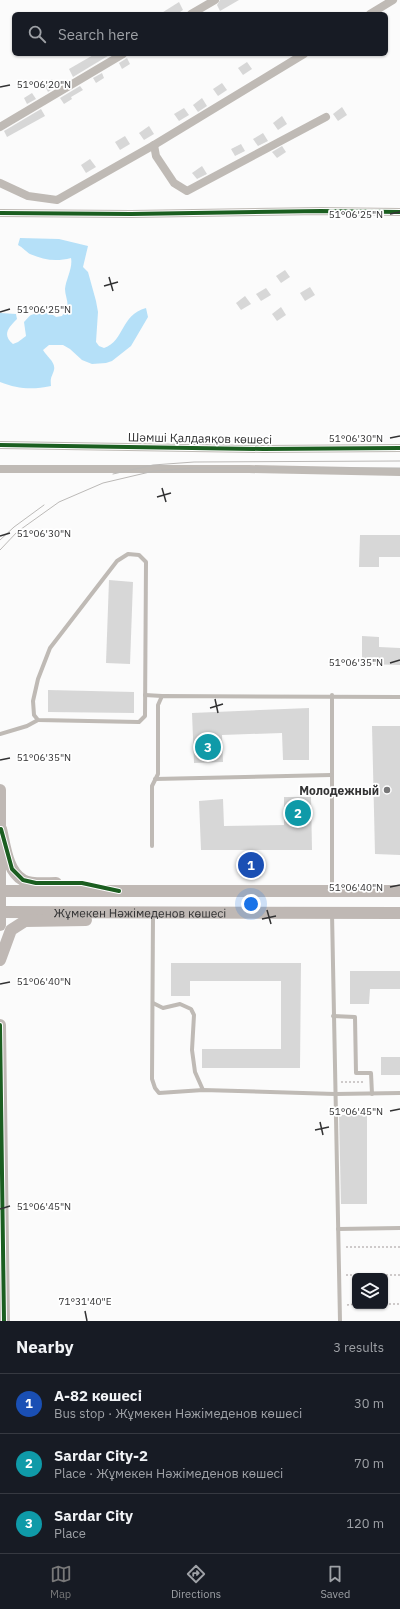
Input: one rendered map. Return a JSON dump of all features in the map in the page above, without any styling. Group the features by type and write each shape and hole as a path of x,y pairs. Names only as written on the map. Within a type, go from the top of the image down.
{"main road":[{"path":"0,790 0,925"},
{"path":"1,829 12,869 23,880 36,882 82,883 119,891"},
{"name":"Жұмекен Нәжімеденов көшесі","path":"0,891 400,891"},
{"path":"332,892 332,913"},
{"name":"Жұмекен Нәжімеденов көшесі","path":"0,912 400,913"},
{"path":"0,960 11,930 25,921 84,920 120,913"},
{"path":"0,1025 4,1321"}],"street":[{"path":"194,12 215,0"},
{"path":"373,12 393,0"},
{"path":"0,127 120,56"},
{"path":"0,184 28,196 57,200 154,145 301,56"},
{"path":"154,145 156,156 174,183 187,191 326,116"},
{"path":"0,213 131,214 321,211 400,212"},
{"name":"Шәмші Қалдаяқов көшесі","path":"0,445 263,449 400,448"},
{"path":"0,469 249,469 400,472"}],"lane":[{"path":"0,734 27,726 38,720 138,722 145,716 146,562 139,554 128,554 117,561 50,648 38,679 33,701 34,714 38,720"},
{"path":"145,695 400,697"},
{"path":"152,846 152,786 158,774 158,705 162,696"},
{"path":"332,696 332,892"},
{"path":"155,779 331,775"},
{"path":"153,913 152,1079 159,1094 203,1090 335,1094 400,1093"},
{"path":"332,913 334,1082 340,1321"},
{"path":"153,1004 163,1008 180,1004 191,1008 194,1015 192,1050 195,1072 203,1090"},
{"path":"333,1016 355,1017 356,1073 371,1073 372,1094"},
{"path":"338,1229 400,1228"}],"path":[{"path":"334,1082 371,1082"},
{"path":"338,1247 400,1247"},
{"path":"339,1275 400,1275"},
{"path":"388,1304 400,1304"}],"water":[{"path":"20,238 59,239 88,246 83,267 88,272 98,312 96,342 99,346 104,348 111,345 116,340 131,316 146,308 148,317 131,346 112,361 92,364 82,360 63,345 49,345 43,350 54,364 51,386 25,388 0,382 0,313 16,314 17,319 9,328 7,335 13,344 26,336 24,322 30,316 37,313 44,313 54,315 56,317 62,316 66,311 67,306 65,289 71,266 71,258 55,260 35,256 18,245"}],"building":[{"path":"220,0 239,0 220,11 217,5"},
{"path":"179,2 183,10 180,12 163,12"},
{"path":"92,56 108,56 73,77 69,69"},
{"path":"127,58 130,64 122,69 119,63"},
{"path":"247,62 252,69 243,75 238,68"},
{"path":"102,73 104,78 96,83 93,78"},
{"path":"52,79 56,86 48,92 44,84"},
{"path":"222,83 227,90 218,96 213,89"},
{"path":"80,86 83,90 71,97 72,99 64,104 60,98"},
{"path":"32,93 36,99 27,104 24,98"},
{"path":"202,98 207,106 198,112 193,105"},
{"path":"342,107 347,115 338,121 333,114"},
{"path":"184,108 189,115 179,121 174,114"},
{"path":"41,109 45,116 7,137 4,131"},
{"path":"282,116 287,124 278,130 273,123"},
{"path":"149,126 154,134 144,140 139,133"},
{"path":"263,133 268,141 258,146 253,139"},
{"path":"125,136 130,144 120,150 115,142"},
{"path":"241,144 245,151 235,156 231,149"},
{"path":"282,146 286,152 277,158 272,152"},
{"path":"90,159 96,167 86,173 81,165"},
{"path":"202,166 207,174 197,179 192,173"},
{"path":"285,270 290,277 281,283 276,276"},
{"path":"310,287 315,295 305,301 300,293"},
{"path":"266,288 271,295 261,301 256,294"},
{"path":"245,296 251,304 241,310 236,303"},
{"path":"281,307 286,315 277,321 272,314"},
{"path":"360,535 400,535 400,557 379,557 379,567 359,567"},
{"path":"109,580 133,582 130,664 106,663"},
{"path":"362,636 379,637 379,647 400,648 400,665 362,664"},
{"path":"48,690 134,692 134,713 48,712"},
{"path":"309,708 309,760 283,760 282,733 222,735 223,762 194,763 192,713"},
{"name":"Молодежный","path":"372,726 400,726 400,855 375,854"},
{"path":"284,797 311,797 312,850 201,850 199,801 223,799 224,826 284,825"},
{"path":"171,963 301,963 300,1068 202,1068 202,1049 281,1049 281,981 190,981 190,996 171,996"},
{"path":"350,971 400,971 400,989 370,989 369,1004 350,1004"},
{"path":"381,1057 400,1057 400,1075 381,1075"},
{"path":"339,1115 367,1115 367,1204 341,1204"}],"tram line":[{"path":"113,474 153,465 194,462 400,461"},
{"path":"0,550 17,532 59,502 103,483 154,471 193,468 400,468"},
{"path":"0,540 14,527 44,505"}],"cycle path":[{"path":"0,213 131,214 321,211 400,212"},
{"path":"0,445 263,449 400,448"},
{"path":"1,829 12,869 23,880 36,883 82,883 119,891"},
{"path":"0,1025 4,1321"}],"place":[{"name":"Sardar City","path":"208,747"},
{"name":"Молодежный","path":"387,790"},
{"name":"Sardar City-2","path":"298,813"},
{"name":"A-82 көшесі","path":"251,865"}]}
